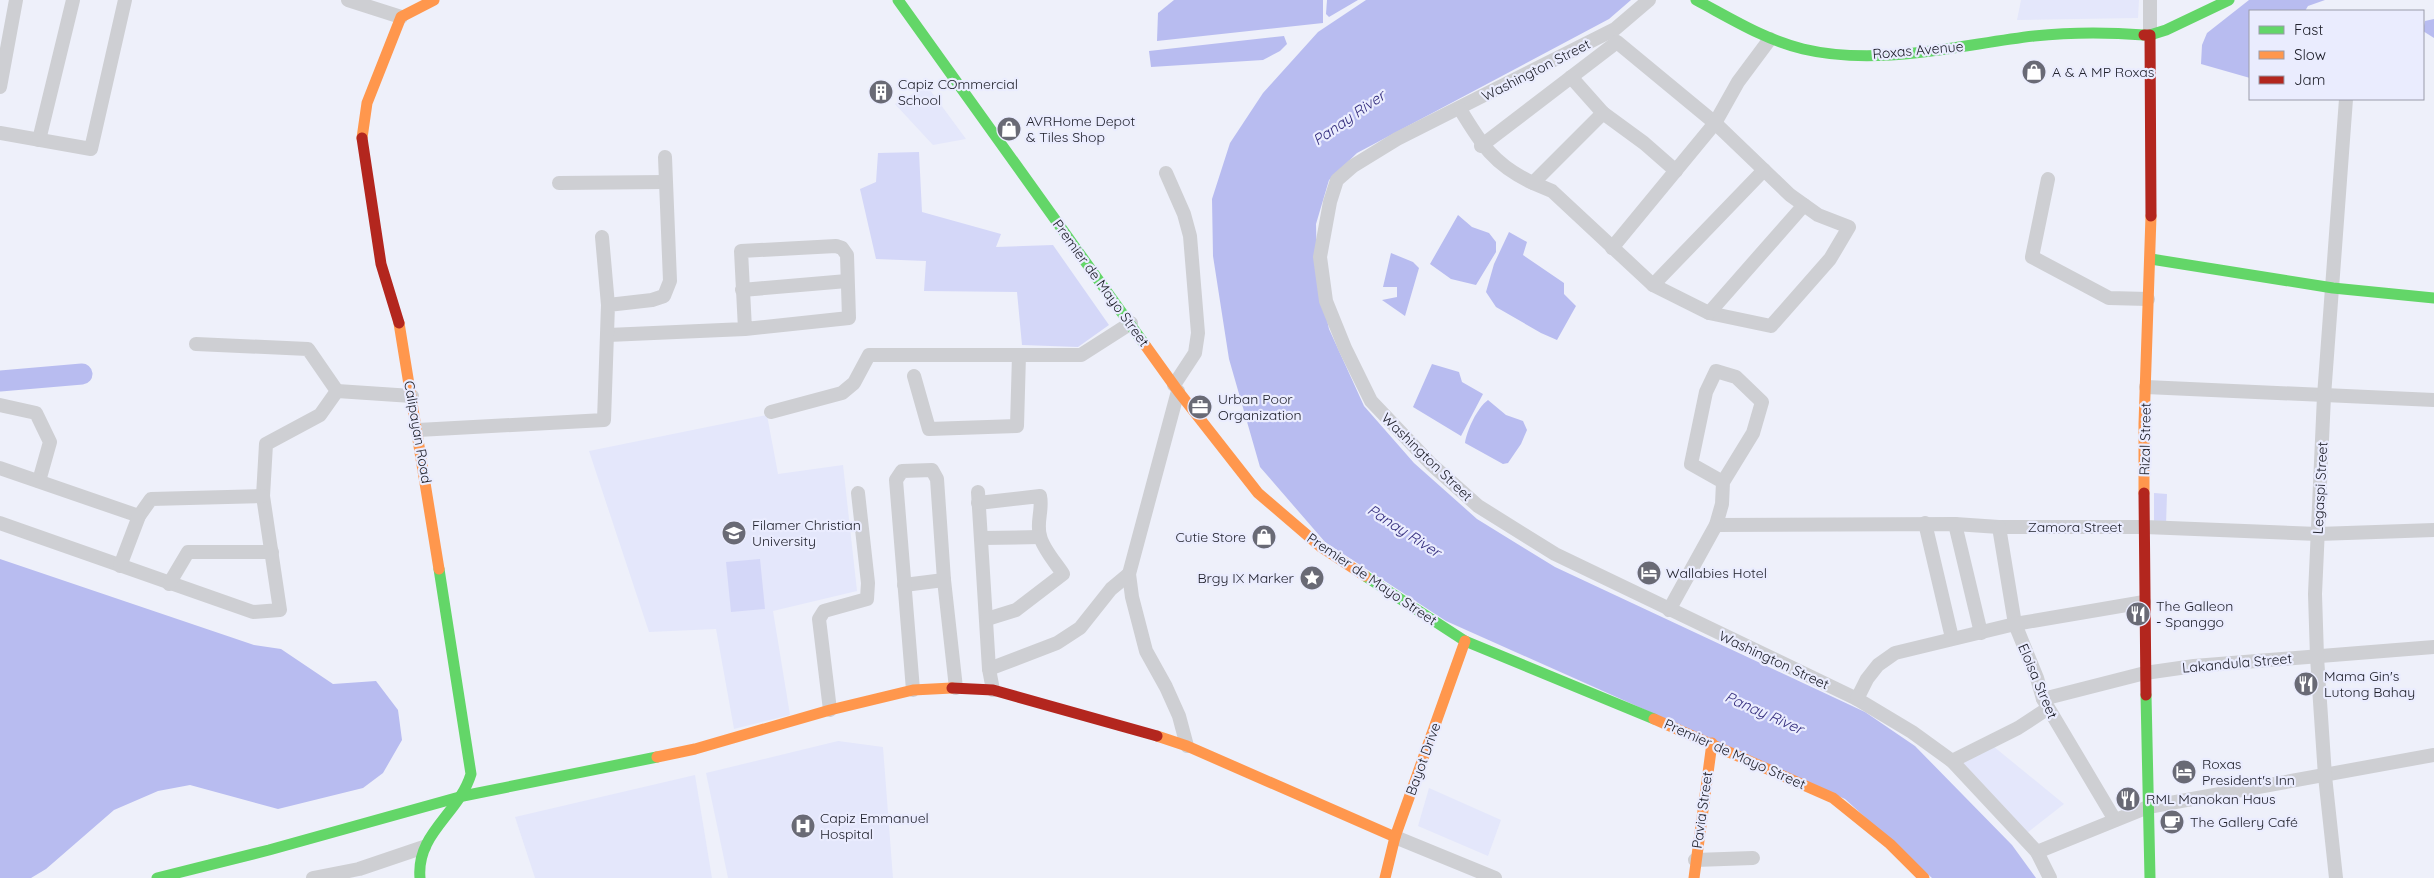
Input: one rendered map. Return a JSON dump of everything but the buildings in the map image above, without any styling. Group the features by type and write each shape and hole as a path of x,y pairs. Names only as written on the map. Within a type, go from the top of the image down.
{"main road":[{"path":"400,17 434,0"},
{"name":"Premier de Mayo Street","path":"898,0 1176,388 1258,493 1321,547 1465,641 1712,743 1833,798 1890,844 1924,878"},
{"name":"Roxas Avenue","path":"1696,0 1770,39 1817,52 1861,54 1904,53 2063,33 2150,35 2170,30 2188,19 2211,12 2229,0"},
{"path":"2188,19 2198,0"},
{"name":"Calipayan Road","path":"400,17 367,103 361,134 382,264 401,332 418,430 471,774 470,785 463,796 424,847 418,870 420,878"},
{"name":"Rizal Street","path":"2150,35 2151,259 2144,424 2144,602 2150,878"},
{"path":"2151,259 2333,288 2434,298"},
{"name":"Bayot Drive","path":"1385,878 1395,837 1465,641"},
{"path":"157,878 270,850 463,796 695,749 830,710 913,690 956,688 993,690 1131,727 1188,746 1395,837"},
{"name":"Pavia Street","path":"1694,878 1694,860 1712,743"}],"street":[{"path":"0,87 6,22 16,0"},
{"path":"39,140 73,0"},
{"path":"0,133 91,149 125,0"},
{"path":"348,0 400,17"},
{"name":"Washington Street","path":"1648,0 1615,29 1460,109 1396,139 1354,166 1337,180 1330,202 1320,257 1326,301 1345,348 1371,401 1431,464 1478,506 1555,554 1857,699 1912,732 1952,762 2037,852 2050,878"},
{"name":"Rizal Street","path":"2150,0 2150,35"},
{"path":"1612,248 1715,123 1738,82 1770,39"},
{"path":"1460,109 1481,146 1512,173 1552,191 1653,285 1709,313 1771,326 1830,259 1849,227 1818,215 1804,205 1715,123 1617,42 1481,146"},
{"path":"1571,77 1603,113 1627,133 1644,143 1676,170"},
{"name":"Legaspi Street","path":"2336,878 2325,776 2316,657 2315,594 2324,396 2346,100"},
{"path":"1533,183 1603,113"},
{"path":"608,305 652,300 664,296 670,280 665,157"},
{"path":"1653,285 1764,170"},
{"path":"1166,173 1184,214 1190,236 1198,333 1194,354 1176,388 1129,574 1132,597 1146,651 1176,708 1188,746"},
{"path":"2048,179 2032,257 2109,298 2148,299"},
{"path":"559,183 665,182"},
{"path":"1709,313 1804,205"},
{"path":"418,430 604,420 608,305 602,237"},
{"path":"608,334 745,329 849,318 847,255 842,248 836,246 741,251 745,329"},
{"path":"742,290 847,281"},
{"path":"771,412 842,393 854,383 869,355 1081,355 1131,323"},
{"path":"196,344 308,349 337,391"},
{"path":"914,376 929,429 1017,426 1019,355"},
{"path":"1669,610 1716,525 1722,504 1723,482 1754,433 1762,402 1736,377 1716,371 1706,392 1691,464 1723,482"},
{"path":"2146,387 2434,400"},
{"path":"337,391 412,396"},
{"path":"0,523 253,612 280,610 263,496 266,444 320,415 337,391"},
{"path":"0,405 36,412 50,442 39,481"},
{"path":"0,468 139,516"},
{"path":"913,690 896,480 902,471 932,470 937,479 944,580 956,688"},
{"path":"830,710 819,619 824,612 867,599 868,583 858,493"},
{"path":"120,566 139,516 151,499 263,496"},
{"path":"987,619 1016,610 1063,574 1040,537 1039,524 1042,506 1040,496 978,498 989,670 993,690"},
{"path":"1925,523 1952,638"},
{"name":"Zamora Street","path":"1716,525 1925,523 1999,527 2145,527 2318,534 2434,530"},
{"path":"1955,524 1981,633"},
{"name":"Eloisa Street","path":"1999,527 2015,624 2037,678 2045,704 2115,820"},
{"path":"982,538 1040,537"},
{"path":"169,584 188,552 272,552"},
{"path":"989,670 1057,643 1080,628 1111,589 1129,574"},
{"path":"904,585 944,580"},
{"path":"1857,699 1867,679 1878,665 1896,653 2015,624 2144,602"},
{"name":"Lakandula Street","path":"1952,762 2018,728 2045,704 2145,673 2194,666 2434,647"},
{"path":"2037,852 2148,807 2434,755"},
{"path":"1395,837 1494,878"},
{"path":"313,878 359,874 424,847"},
{"path":"1694,860 1753,858"}],"shaded area":[{"path":"2021,0 2139,0 2138,18 2017,20"},
{"path":"927,86 966,139 933,145 895,104"},
{"path":"919,152 922,212 1001,234 996,247 1053,245 1109,325 1078,347 1022,345 1017,292 924,291 926,261 876,259 860,189 876,182 878,153"},
{"name":"Filamer Christian University","path":"767,415 778,474 843,465 857,591 773,611 790,715 734,729 716,629 649,632 589,451"},
{"path":"2154,493 2167,494 2166,525 2154,525"},
{"path":"760,559 765,609 731,612 726,562"},
{"name":"Capiz Emmanuel Hospital","path":"838,741 883,747 893,878 728,878 706,773"},
{"path":"1993,746 2064,804 2027,833 1960,763"},
{"path":"695,775 712,878 535,878 515,817"},
{"path":"1429,788 1501,820 1488,856 1418,826"}],"water":[{"path":"1174,0 1323,0 1323,23 1157,41 1158,13"},
{"path":"1327,0 1358,0 1329,17 1326,14"},
{"name":"Panay River","path":"1366,0 1631,0 1609,19 1357,153 1329,180 1316,224 1317,274 1329,329 1364,406 1414,463 1477,519 1555,567 1865,712 1915,746 2012,845 2036,878 1932,878 1845,799 1446,621 1325,542 1260,467 1229,359 1213,256 1212,199 1230,143 1263,93 1318,32"},
{"path":"2249,0 2325,0 2308,6 2306,10 2249,10 2249,78 2201,64 2202,45 2207,33"},
{"path":"2434,19 2434,38 2424,32 2425,21"},
{"path":"1284,36 1287,44 1280,51 1263,60 1151,67 1149,51"},
{"path":"1458,215 1472,227 1489,233 1496,242 1496,252 1476,285 1451,279 1430,264"},
{"path":"1509,232 1527,242 1523,255 1564,283 1564,294 1576,306 1557,340 1496,307 1486,292 1494,264"},
{"path":"1391,253 1413,262 1419,268 1405,316 1382,300 1397,297 1397,287 1383,287"},
{"path":"1432,364 1459,372 1462,382 1483,394 1461,436 1413,407"},
{"path":"1488,400 1506,415 1523,421 1527,430 1521,444 1508,463 1503,464 1465,443 1473,420 1480,408"},
{"path":"0,559 254,645 281,649 333,684 376,681 398,710 402,740 383,773 363,788 278,809 190,785 158,791 114,810 46,869 31,878 0,878"}],"waterway":[{"path":"0,381 82,374"}],"traffic: fast":[{"path":"898,0 1145,345"},
{"path":"1696,0 1775,40 1803,49 1832,54 1860,56 1919,53 2034,36 2062,34 2144,35"},
{"path":"2150,35 2166,30 2229,0"},
{"path":"2151,259 2333,288 2434,298"},
{"path":"420,878 421,862 425,848 431,836 457,801 471,774 439,569"},
{"path":"1365,576 1465,641 1654,719"},
{"path":"2146,695 2150,878"},
{"path":"157,878 269,850 463,796 657,757"}],"traffic: slow":[{"path":"362,138 367,103 401,17 434,0"},
{"path":"2144,493 2144,424 2151,216"},
{"path":"399,323 439,569"},
{"path":"1145,345 1178,391 1258,493 1321,547 1365,576"},
{"path":"1385,878 1395,837 1465,641"},
{"path":"657,757 695,749 830,710 913,690 952,688"},
{"path":"1654,719 1833,798 1890,844 1924,878"},
{"path":"1157,736 1187,746 1395,837"},
{"path":"1694,878 1712,743"}],"traffic: jam":[{"path":"2144,35 2150,35 2151,216"},
{"path":"362,138 381,264 399,323"},
{"path":"2144,493 2146,695"},
{"path":"952,688 993,690 1157,736"}],"place":[{"name":"A & A MP Roxas","path":"2034,72"},
{"name":"Capiz COmmercial School","path":"881,92"},
{"name":"AVRHome Depot & Tiles Shop","path":"1009,129"},
{"name":"Urban Poor Organization","path":"1200,407"},
{"name":"Filamer Christian University","path":"734,533"},
{"name":"Cutie Store","path":"1264,537"},
{"name":"Wallabies Hotel","path":"1649,573"},
{"name":"Brgy IX Marker","path":"1312,578"},
{"name":"The Galleon - Spanggo","path":"2138,614"},
{"name":"Mama Gin's Lutong Bahay","path":"2306,684"},
{"name":"Roxas President's Inn","path":"2184,772"},
{"name":"RML Manokan Haus","path":"2128,799"},
{"name":"The Gallery Café","path":"2172,822"},
{"name":"Capiz Emmanuel Hospital","path":"803,826"}]}
